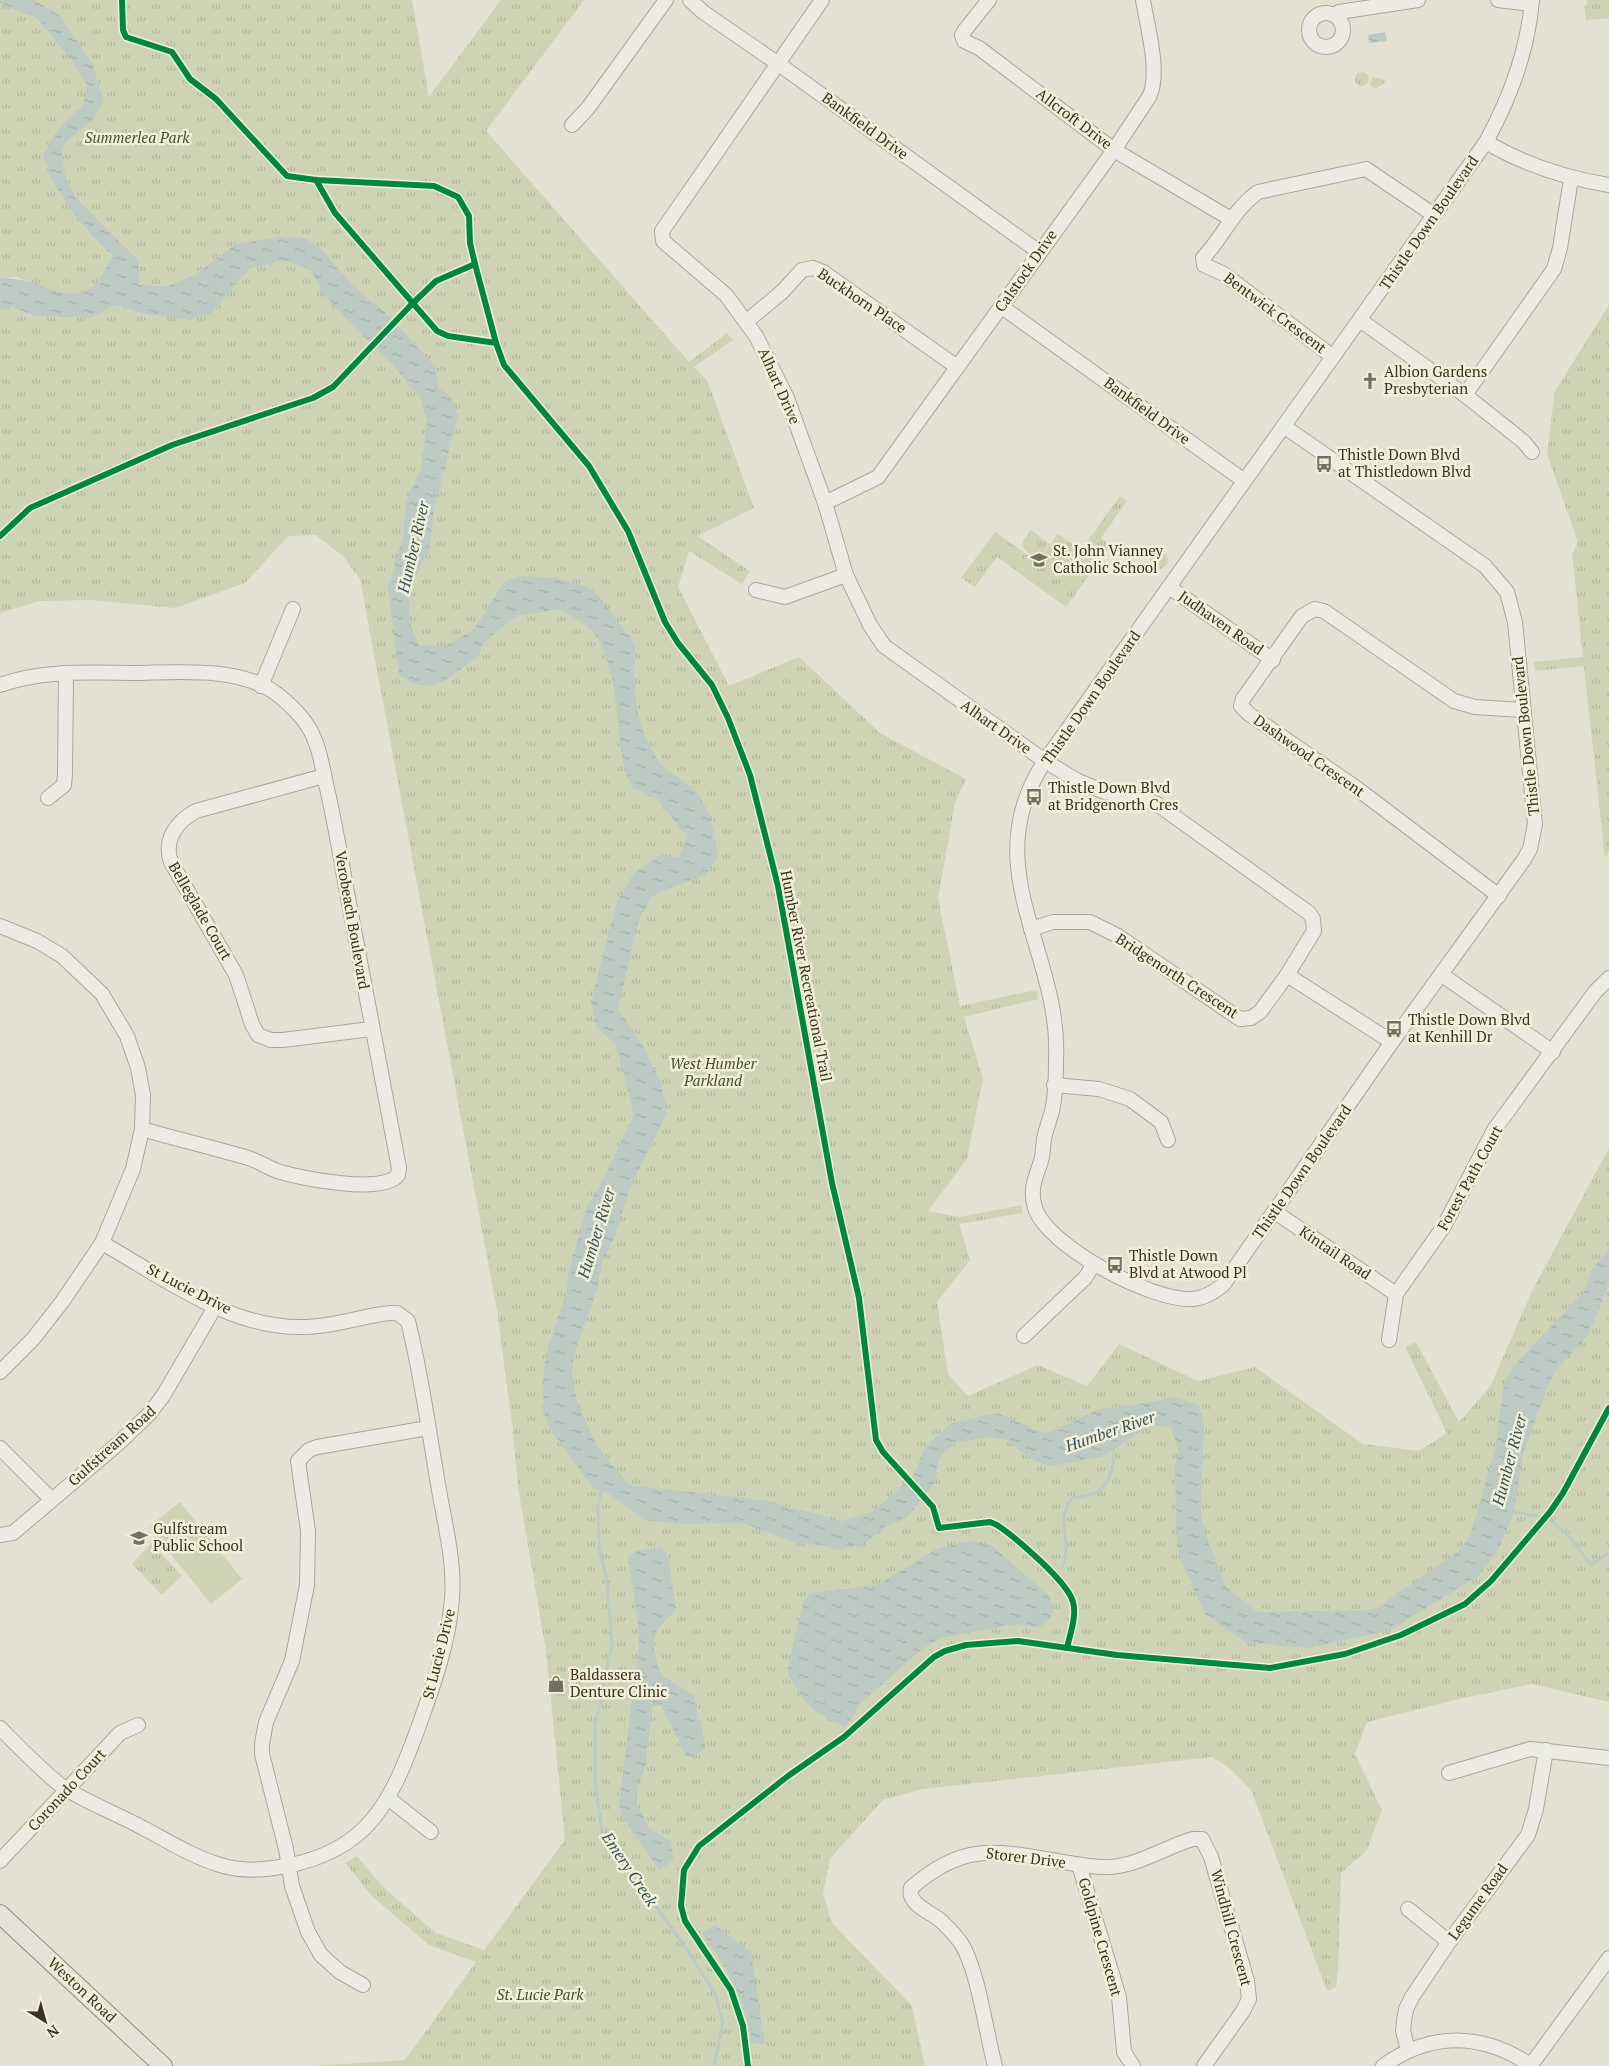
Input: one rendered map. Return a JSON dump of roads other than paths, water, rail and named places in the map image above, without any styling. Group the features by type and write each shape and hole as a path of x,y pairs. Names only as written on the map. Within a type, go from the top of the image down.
{"main road":[{"name":"Weston Road","path":"0,1914 161,2065"}],"street":[{"path":"572,125 588,108 666,0"},
{"name":"Bankfield Drive","path":"690,0 703,12 778,63 1039,252"},
{"name":"Alhart Drive","path":"822,0 662,231 663,241 672,251 726,295 747,321 787,398 825,503 846,575 872,630 884,646 1045,761"},
{"name":"Allcroft Drive","path":"989,0 965,30 962,35 964,41 979,48 1114,150 1231,219"},
{"name":"Calstock Drive","path":"825,503 878,477 1114,150 1152,91 1154,72 1143,0"},
{"path":"1334,15 1338,12 1418,0"},
{"path":"1498,0 1531,2"},
{"name":"Thistle Down Boulevard","path":"1285,427 1485,566 1498,579 1510,599 1513,614 1535,824 1530,849 1442,975 1392,1042 1224,1285 1206,1296 1192,1299 1172,1297 1107,1272 1094,1264 1052,1233 1039,1217 1032,1195 1032,1184 1041,1163 1044,1136 1053,1106 1057,1058 1054,1010 1017,872 1017,847 1023,803 1045,761 1170,587 1243,480 1285,427 1486,142 1508,96 1522,55 1531,2"},
{"path":"1486,142 1503,152 1571,179 1609,184"},
{"name":"Bentwick Crescent","path":"1333,357 1224,274 1204,265 1203,258 1231,219 1247,200 1258,192 1366,169 1434,215"},
{"path":"1465,395 1554,269 1560,248 1571,179"},
{"name":"Buckhorn Place","path":"747,321 782,292 802,270 813,268 823,272 957,367"},
{"name":"Bankfield Drive","path":"1002,307 1243,480"},
{"path":"1360,320 1465,395 1524,442 1532,452"},
{"path":"756,590 785,597 846,575"},
{"name":"Judhaven Road","path":"1170,587 1273,660"},
{"path":"261,686 293,609"},
{"name":"Dashwood Crescent","path":"1498,896 1355,787 1249,714 1241,706 1243,699 1273,660 1302,616 1315,609 1324,611 1454,701 1475,707 1522,710"},
{"name":"Verobeach Boulevard","path":"0,685 15,680 66,673 206,672 236,677 275,693 293,708 309,727 317,745 398,1176 393,1181 359,1184 313,1180 278,1171 254,1159 142,1129"},
{"path":"48,798 60,789 65,779 66,673"},
{"name":"Bridgenorth Crescent","path":"1031,929 1053,922 1090,922 1118,936 1240,1019 1251,1018 1260,1012 1287,975 1314,931 1313,919 1309,913 1158,804 1091,788 1045,761"},
{"name":"Belleglade Court","path":"324,776 196,811 179,824 172,834 168,854 236,975 249,1016 258,1035 271,1040 284,1040 371,1029"},
{"path":"0,926 37,942 62,956 93,984 111,1006 127,1036 138,1068 143,1095 142,1129 133,1169 102,1243 62,1302 33,1339 0,1372"},
{"path":"1287,975 1392,1042"},
{"path":"1442,975 1553,1052"},
{"name":"Forest Path Court","path":"1390,1340 1396,1294 1444,1226 1494,1130 1553,1052 1594,992 1609,978"},
{"path":"1054,1085 1099,1089 1130,1099 1160,1122 1168,1140"},
{"name":"Kintail Road","path":"1275,1212 1396,1294"},
{"name":"St Lucie Drive","path":"0,1728 68,1790 198,1857 221,1866 261,1871 312,1860 349,1841 373,1820 400,1776 429,1698 444,1643 452,1598 450,1555 428,1428 424,1384 413,1338 408,1322 403,1316 397,1313 378,1314 328,1325 301,1327 266,1324 215,1306 102,1243"},
{"path":"1024,1336 1085,1278 1094,1264"},
{"name":"Gulfstream Road","path":"0,1535 13,1533 119,1443 158,1404 215,1306"},
{"path":"363,1984 340,1972 321,1955 308,1932 292,1886 289,1865 262,1754 262,1744 266,1722 292,1661 307,1584 308,1531 298,1461 308,1450 317,1447 428,1428"},
{"path":"0,1448 51,1499"},
{"name":"Coronado Court","path":"0,1861 120,1733 138,1725"},
{"path":"1449,1774 1530,1749 1609,1758"},
{"name":"Legume Road","path":"1408,2050 1403,2031 1406,2009 1419,1985 1528,1835 1536,1809 1546,1750"},
{"path":"388,1798 431,1832"},
{"name":"Storer Drive","path":"995,2066 971,1966 962,1946 940,1920 921,1907 912,1898 911,1888 946,1862 978,1852 1010,1854 1079,1865 1111,1867 1135,1863 1188,1840 1202,1840"},
{"name":"Windhill Crescent","path":"1202,1840 1211,1858 1247,1981 1249,1999 1244,2011 1204,2066"},
{"name":"Goldpine Crescent","path":"1079,1865 1119,1997 1124,2052 1133,2066"},
{"path":"1408,1910 1449,1942"},
{"path":"1383,2066 1408,2050 1447,2040 1471,2041 1500,2048 1532,2066 1609,1958"}],"water":[{"name":"Humber River","path":"0,0 34,0 59,15 92,63 103,101 93,119 66,142 62,152 65,175 75,197 138,260 139,285 167,286 195,275 235,244 282,237 305,238 321,249 354,287 386,313 436,367 438,388 451,397 458,415 434,509 429,551 408,590 411,625 419,645 444,647 474,629 504,582 521,576 556,578 593,589 636,645 635,691 637,706 645,736 652,750 663,767 693,789 708,812 718,856 705,875 654,894 639,919 618,1009 641,1043 661,1082 667,1113 630,1188 615,1236 602,1262 597,1290 574,1354 572,1376 577,1402 597,1446 629,1485 768,1501 841,1521 872,1512 914,1475 925,1447 950,1424 997,1413 1045,1434 1097,1410 1152,1402 1172,1397 1199,1405 1204,1422 1201,1515 1209,1544 1227,1588 1257,1612 1374,1610 1458,1552 1470,1536 1495,1450 1504,1384 1512,1368 1584,1291 1591,1271 1609,1248 1609,1285 1587,1337 1556,1370 1546,1391 1523,1454 1514,1511 1498,1551 1478,1576 1391,1630 1309,1648 1245,1642 1205,1614 1183,1566 1177,1545 1175,1465 1179,1453 1171,1428 1151,1425 1102,1457 1051,1466 1033,1460 1007,1440 988,1437 956,1443 943,1452 938,1463 935,1482 908,1517 883,1528 865,1543 840,1550 821,1545 795,1543 743,1523 675,1524 644,1519 608,1493 593,1488 550,1429 543,1410 544,1368 548,1348 566,1294 569,1270 587,1207 599,1188 634,1115 616,1045 596,1026 591,1001 617,902 634,873 658,856 679,857 687,836 655,797 632,788 625,772 614,690 604,653 597,638 587,626 561,609 513,618 482,645 479,656 444,681 427,686 413,684 399,675 388,587 403,537 406,501 421,468 427,422 421,399 391,363 321,291 312,271 285,260 249,269 211,314 190,320 139,313 116,305 90,318 36,316 11,307 0,310 0,278 18,279 64,293 77,294 90,289 101,277 112,255 80,222 62,197 54,184 43,155 61,126 83,105 87,85 73,62 37,18 0,3"},
{"path":"1385,32 1387,41 1369,43 1368,35"},
{"path":"969,1541 991,1545 1050,1597 1053,1611 1049,1620 1038,1628 1017,1624 941,1638 921,1650 862,1702 845,1727 823,1716 809,1706 787,1671 804,1600 811,1593 877,1585 937,1549"},
{"path":"661,1547 667,1554 676,1609 657,1630 653,1644 659,1669 665,1679 694,1695 706,1749 687,1758 661,1705 652,1706 645,1770 637,1785 637,1803 648,1827 670,1841 674,1860 659,1870 621,1814 619,1803 639,1646 638,1624 628,1557 636,1551"},
{"path":"715,1925 751,1952 765,2044 751,2043 740,1998 728,1972 702,1933"}],"waterway":[{"name":"Humber River","path":"1062,1567 1066,1550 1064,1524 1067,1507 1072,1498 1093,1494 1107,1482 1113,1463 1113,1445"},
{"name":"Emery Creek","path":"603,1485 598,1504 599,1548 607,1580 612,1644 595,1727 595,1781 602,1832 683,1944 716,1995 723,2023 714,2066"},
{"name":"Humber River","path":"1510,1511 1542,1517"},
{"path":"1549,1519 1571,1538 1591,1565 1609,1553"}],"place":[{"name":"Albion Gardens Presbyterian","path":"1370,381"},
{"name":"Thistle Down Blvd at Thistledown Blvd","path":"1324,464"},
{"name":"St. John Vianney Catholic School","path":"1039,560"},
{"name":"Thistle Down Blvd at Bridgenorth Cres","path":"1034,797"},
{"name":"Thistle Down Blvd at Kenhill Dr","path":"1394,1029"},
{"name":"Thistle Down Blvd at Atwood Pl","path":"1115,1265"},
{"name":"Gulfstream Public School","path":"139,1538"},
{"name":"Baldassera Denture Clinic","path":"556,1684"}],"park label":[{"name":"Summerlea Park","path":"137,138"},
{"name":"West Humber Parkland","path":"713,1072"},
{"name":"St. Lucie Park","path":"540,1995"}]}
